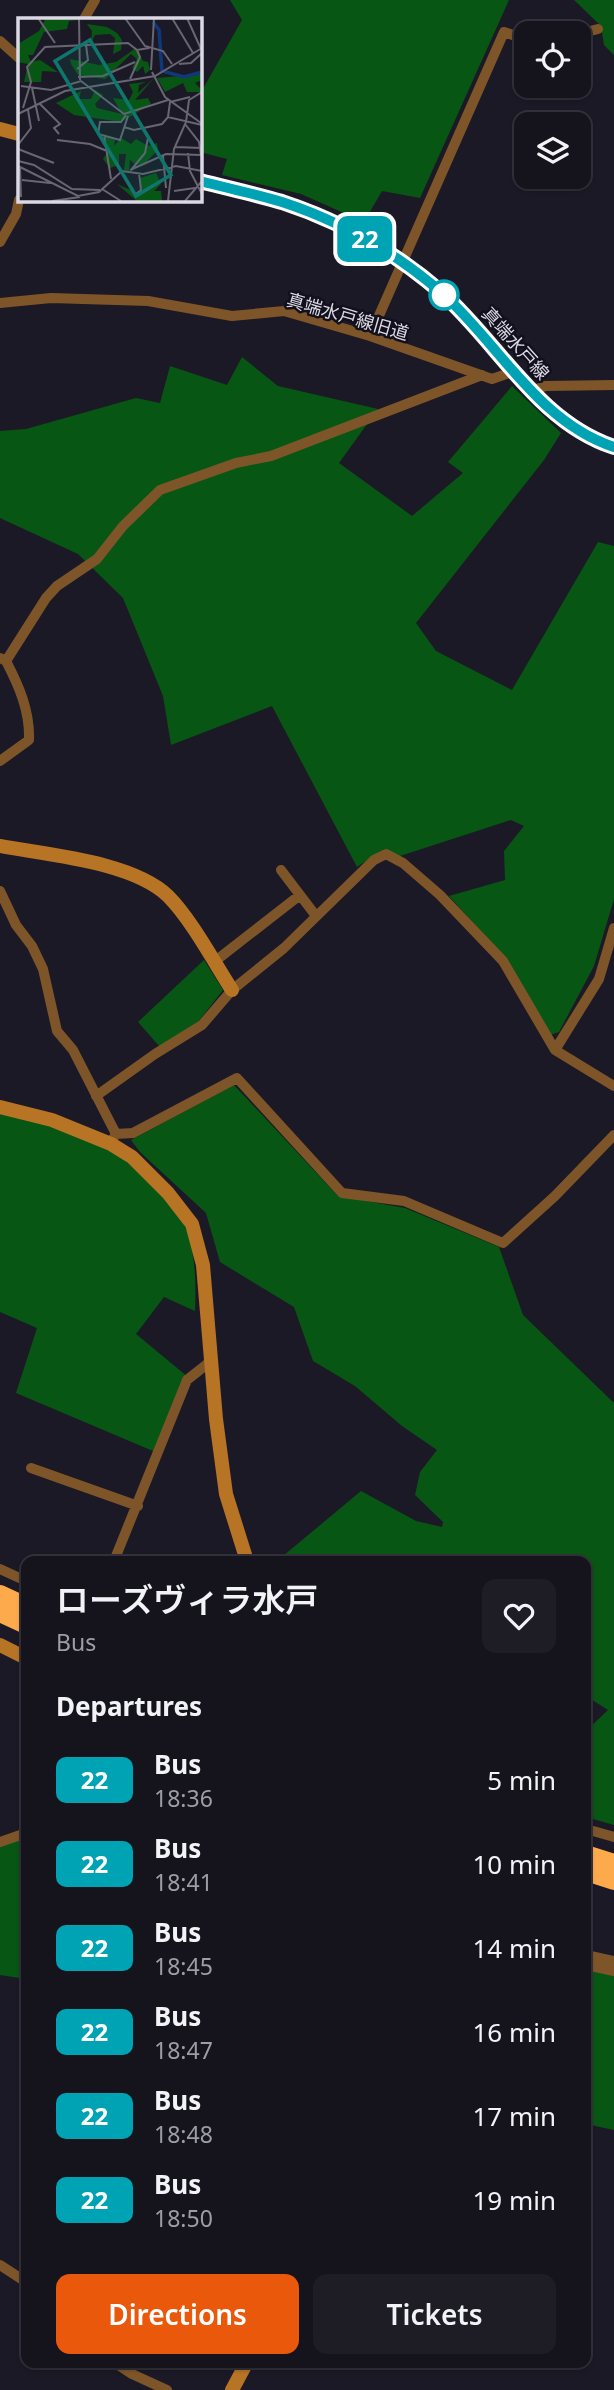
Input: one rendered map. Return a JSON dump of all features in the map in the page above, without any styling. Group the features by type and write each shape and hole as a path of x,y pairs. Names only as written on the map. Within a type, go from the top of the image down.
{"highway":[{"path":"0,1594 21,1604"},
{"path":"0,1613 21,1623"},
{"path":"591,1845 614,1852"},
{"path":"591,1856 614,1863"},
{"path":"591,1874 614,1881"}],"street":[{"path":"85,18 95,0"},
{"path":"591,31 598,29"},
{"path":"370,336 504,32 514,35"},
{"path":"0,40 18,57"},
{"path":"0,129 18,134"},
{"name":"真端水戸線","path":"201,181 281,202 313,214 357,234 404,263 461,311 532,391 566,423 593,439 614,447"},
{"path":"0,242 16,214 19,201"},
{"name":"真端水戸線旧道","path":"0,303 51,298 148,301 232,316 284,311 370,336 497,379 515,371"},
{"path":"0,761 30,740 30,726 22,695 3,659 57,586 97,559 123,526 160,489 236,463 271,456 482,375"},
{"path":"532,391 545,386 614,385"},
{"path":"0,846 119,869 153,884 169,897 232,990"},
{"path":"96,1096 202,1025 232,990 284,948 374,860 386,854 403,863 440,895 503,961 555,1050 614,1086"},
{"path":"281,870 316,916"},
{"path":"0,891 16,925 32,946 43,969 57,1031 73,1050 114,1139 168,1193 192,1224 203,1265 226,1494 245,1556"},
{"path":"214,962 300,895"},
{"path":"555,1050 600,979 614,928"},
{"path":"0,1107 114,1139 133,1133 237,1078 342,1192 404,1201 503,1243 555,1196 614,1135"},
{"path":"116,1556 187,1380 211,1361"},
{"path":"32,1468 138,1506"},
{"path":"0,1569 21,1579"},
{"path":"2,1649 21,1656"},
{"path":"591,1831 614,1838"},
{"path":"0,1842 21,1835"},
{"path":"591,1956 614,1961"},
{"path":"591,1966 614,1971"},
{"path":"0,2265 21,2279"},
{"path":"123,2368 167,2390"},
{"path":"232,2390 244,2368"}],"green space":[{"path":"230,0 509,0 420,198 382,191 364,222 301,194 222,175 227,159 201,152 201,92 242,20"},
{"path":"574,0 614,0 614,55 604,45 601,26"},
{"path":"242,357 278,386 378,409 339,463 412,516 463,473 448,462 512,386 561,433 544,460 416,623 436,651 512,690 598,542 614,546 614,899 594,966 559,1032 550,1035 506,959 449,896 505,880 504,851 524,826 511,820 400,856 384,849 357,867 272,706 171,745 163,696 123,598 78,554 0,518 0,431 26,429 136,398 160,403 170,366 227,385"},
{"path":"204,960 223,990 198,1022 160,1047 138,1022"},
{"path":"234,1085 338,1196 405,1208 499,1247 523,1315 614,1403 614,1825 591,1818 591,1726 608,1710 591,1699 591,1556 283,1556 361,1491 416,1521 442,1527 443,1522 415,1495 420,1472 437,1450 402,1426 355,1386 313,1361 294,1307 220,1262 206,1213 140,1152 131,1140"},
{"path":"0,1112 72,1133 115,1153 152,1184 186,1228 194,1261 195,1311 164,1297 136,1334 188,1377 170,1422 153,1451 16,1393 37,1328 0,1312"},
{"path":"21,1840 21,1978 0,1975 0,1846"},
{"path":"591,1971 614,1975 614,2130 591,2125"}],"bus line":[{"name":"22","path":"201,181 304,210 381,248 425,279 461,311 551,411 578,431 614,447"}]}
